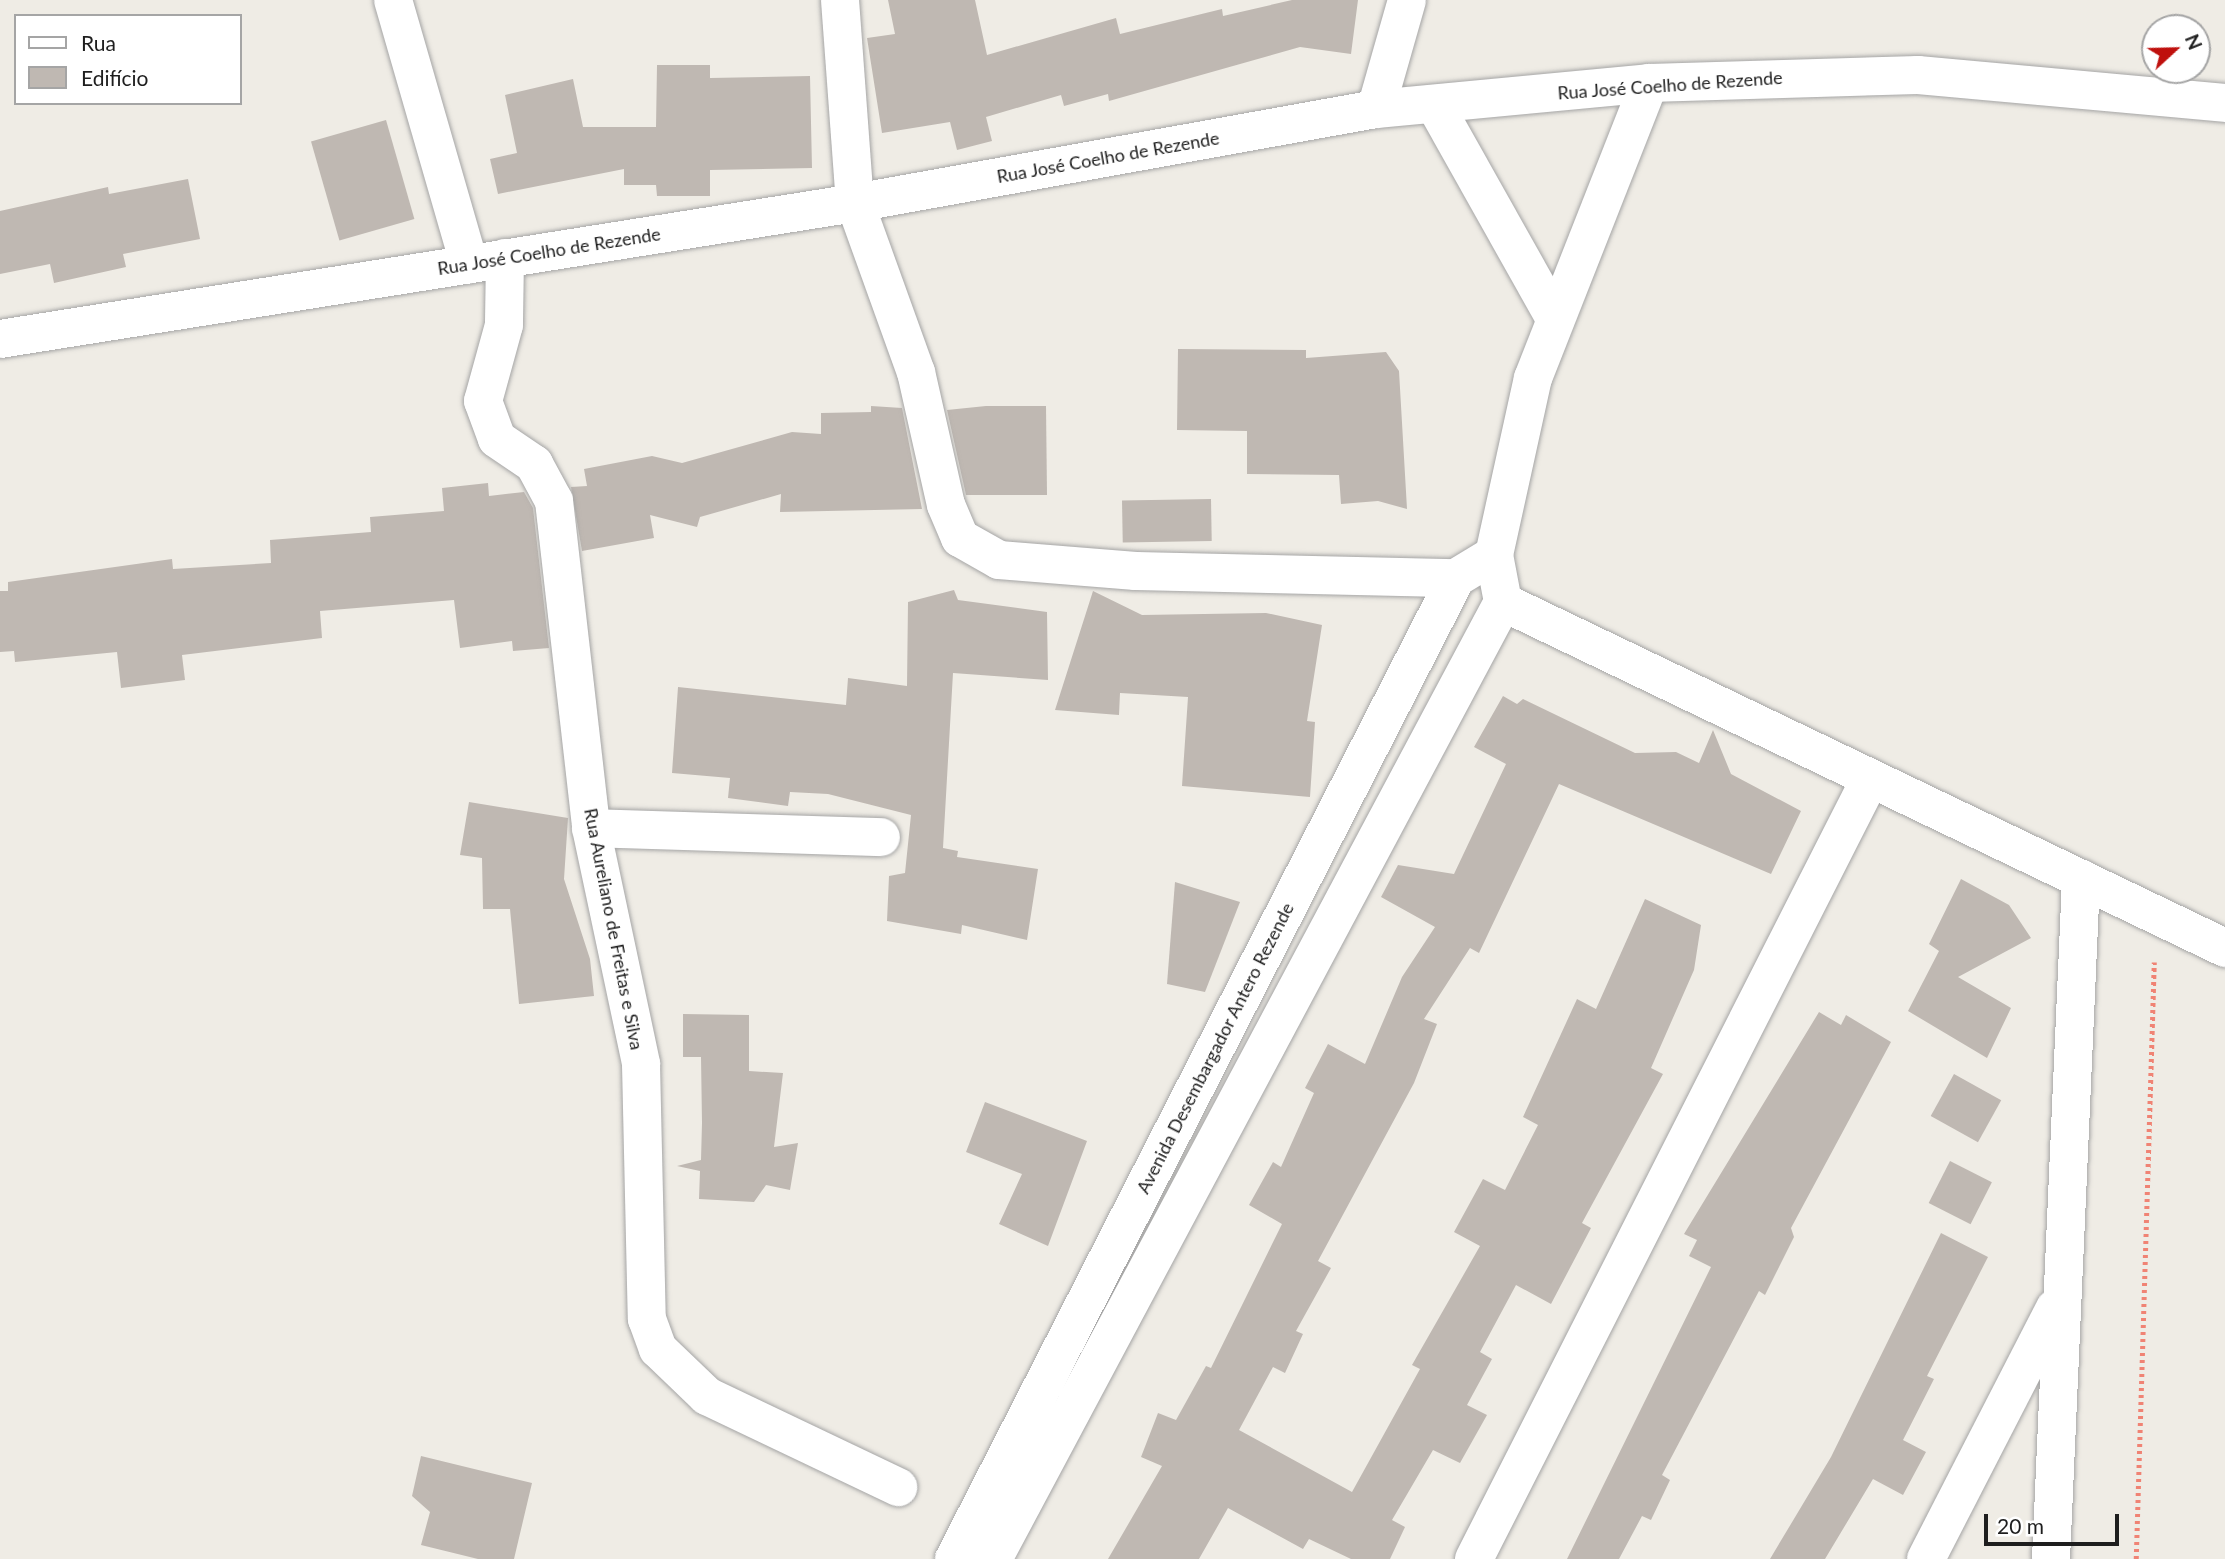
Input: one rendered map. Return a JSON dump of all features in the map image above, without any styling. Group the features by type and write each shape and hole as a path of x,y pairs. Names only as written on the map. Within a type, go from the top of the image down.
{"street":[{"path":"393,0 469,264"},
{"path":"840,0 855,203 916,372 946,505 960,538 980,554 1136,571 1456,578 1494,555"},
{"path":"1376,110 1407,0"},
{"name":"Rua José Coelho de Rezende","path":"0,339 855,203 1376,110 1649,83 1918,75 2225,103"},
{"path":"993,1559 1503,602 1494,555 1530,390 1554,317 1649,83"},
{"path":"1435,105 1554,317"},
{"name":"Rua Aureliano de Freitas e Silva","path":"506,258 504,325 483,401 497,439 534,464 554,501 591,828 641,1064 649,1185 643,1287 658,1349 678,1375 736,1413 898,1487"},
{"name":"Avenida Desembargador Antero Rezende","path":"954,1559 1456,578"},
{"path":"1503,602 1869,781 2225,948"},
{"path":"1474,1559 1869,781"},
{"path":"591,828 881,838"},
{"path":"2051,1559 2059,1300 2081,879"},
{"path":"1242,995 1282,1017"},
{"path":"1926,1559 2059,1300"}],"path":[{"path":"2136,1559 2155,916"}],"building":[{"path":"888,0 975,0 987,55 1116,18 1120,34 1222,9 1223,16 1292,0 1358,0 1351,54 1300,47 1109,101 1108,94 1064,106 1061,95 986,117 992,141 957,150 950,122 882,133 867,38 895,34"},
{"path":"657,65 710,65 710,78 810,76 812,168 710,170 710,196 657,196 656,185 624,185 624,169 498,194 490,159 517,153 505,95 573,79 583,127 656,127"},
{"path":"386,120 414,219 339,241 311,141"},
{"path":"188,179 200,239 123,254 126,267 54,283 50,264 0,274 0,211 108,187 109,194"},
{"path":"1178,349 1306,350 1306,358 1386,352 1399,371 1407,509 1378,501 1341,504 1339,475 1247,474 1247,431 1177,430"},
{"path":"871,406 902,408 922,509 780,512 781,494 700,517 697,527 650,515 654,538 582,551 571,487 587,486 584,469 652,456 682,463 792,432 821,434 821,413 871,412"},
{"path":"986,406 1046,406 1047,495 966,495 947,410"},
{"path":"488,483 489,496 524,492 533,508 549,648 513,651 512,641 460,648 454,600 320,611 322,638 182,655 185,680 121,688 117,652 15,662 14,651 0,652 0,591 8,591 8,582 172,559 173,569 271,563 270,540 371,532 370,517 444,511 442,488"},
{"path":"1211,499 1212,541 1123,543 1122,501"},
{"path":"954,590 958,600 1047,612 1048,680 953,673 943,848 958,851 957,857 1038,869 1027,940 962,925 961,934 887,921 889,876 905,873 911,815 828,794 790,792 788,806 728,798 730,778 672,773 678,687 846,705 848,678 907,686 908,602"},
{"path":"1093,591 1142,615 1266,613 1322,625 1307,721 1315,722 1310,797 1182,786 1188,697 1120,693 1119,715 1055,710"},
{"path":"1503,696 1517,704 1523,699 1635,753 1676,752 1699,763 1713,730 1731,774 1801,811 1771,874 1559,784 1479,953 1470,948 1424,1019 1437,1024 1414,1083 1318,1261 1331,1268 1296,1331 1303,1334 1285,1373 1273,1367 1239,1430 1352,1492 1420,1369 1412,1365 1480,1246 1454,1232 1483,1179 1505,1190 1538,1125 1523,1117 1577,999 1596,1009 1645,899 1701,925 1694,970 1651,1068 1663,1074 1582,1223 1591,1228 1551,1304 1516,1285 1480,1352 1492,1359 1467,1405 1487,1415 1460,1463 1433,1450 1392,1520 1405,1527 1390,1559 1351,1559 1309,1539 1303,1549 1228,1508 1199,1559 1108,1559 1162,1466 1141,1457 1158,1413 1176,1420 1206,1366 1211,1368 1282,1224 1249,1205 1273,1162 1281,1167 1314,1093 1305,1088 1328,1044 1365,1064 1402,977 1435,927 1381,897 1398,865 1454,874 1506,764 1474,747"},
{"path":"469,802 568,818 564,879 590,959 594,996 519,1004 510,909 483,909 482,858 460,855"},
{"path":"1961,879 2009,905 2031,938 1958,977 2011,1008 1987,1058 1908,1011 1939,951 1929,944"},
{"path":"1175,882 1240,902 1205,992 1167,984"},
{"path":"1819,1012 1841,1025 1846,1015 1891,1042 1791,1228 1794,1237 1765,1295 1759,1291 1662,1475 1670,1480 1651,1520 1642,1516 1619,1559 1567,1559 1711,1267 1689,1256 1697,1240 1684,1234"},
{"path":"683,1014 749,1015 749,1071 783,1073 774,1147 798,1143 790,1190 766,1185 754,1202 699,1199 700,1171 677,1166 701,1160 701,1057 683,1057"},
{"path":"1954,1074 2001,1100 1978,1142 1931,1116"},
{"path":"985,1102 1087,1141 1048,1246 999,1224 1022,1174 966,1152"},
{"path":"1950,1161 1992,1182 1971,1224 1929,1203"},
{"path":"1941,1233 1988,1257 1927,1376 1934,1379 1903,1440 1926,1452 1903,1495 1873,1479 1825,1559 1770,1559 1831,1457"},
{"path":"421,1456 532,1483 514,1559 478,1559 421,1545 430,1512 412,1496"}]}
